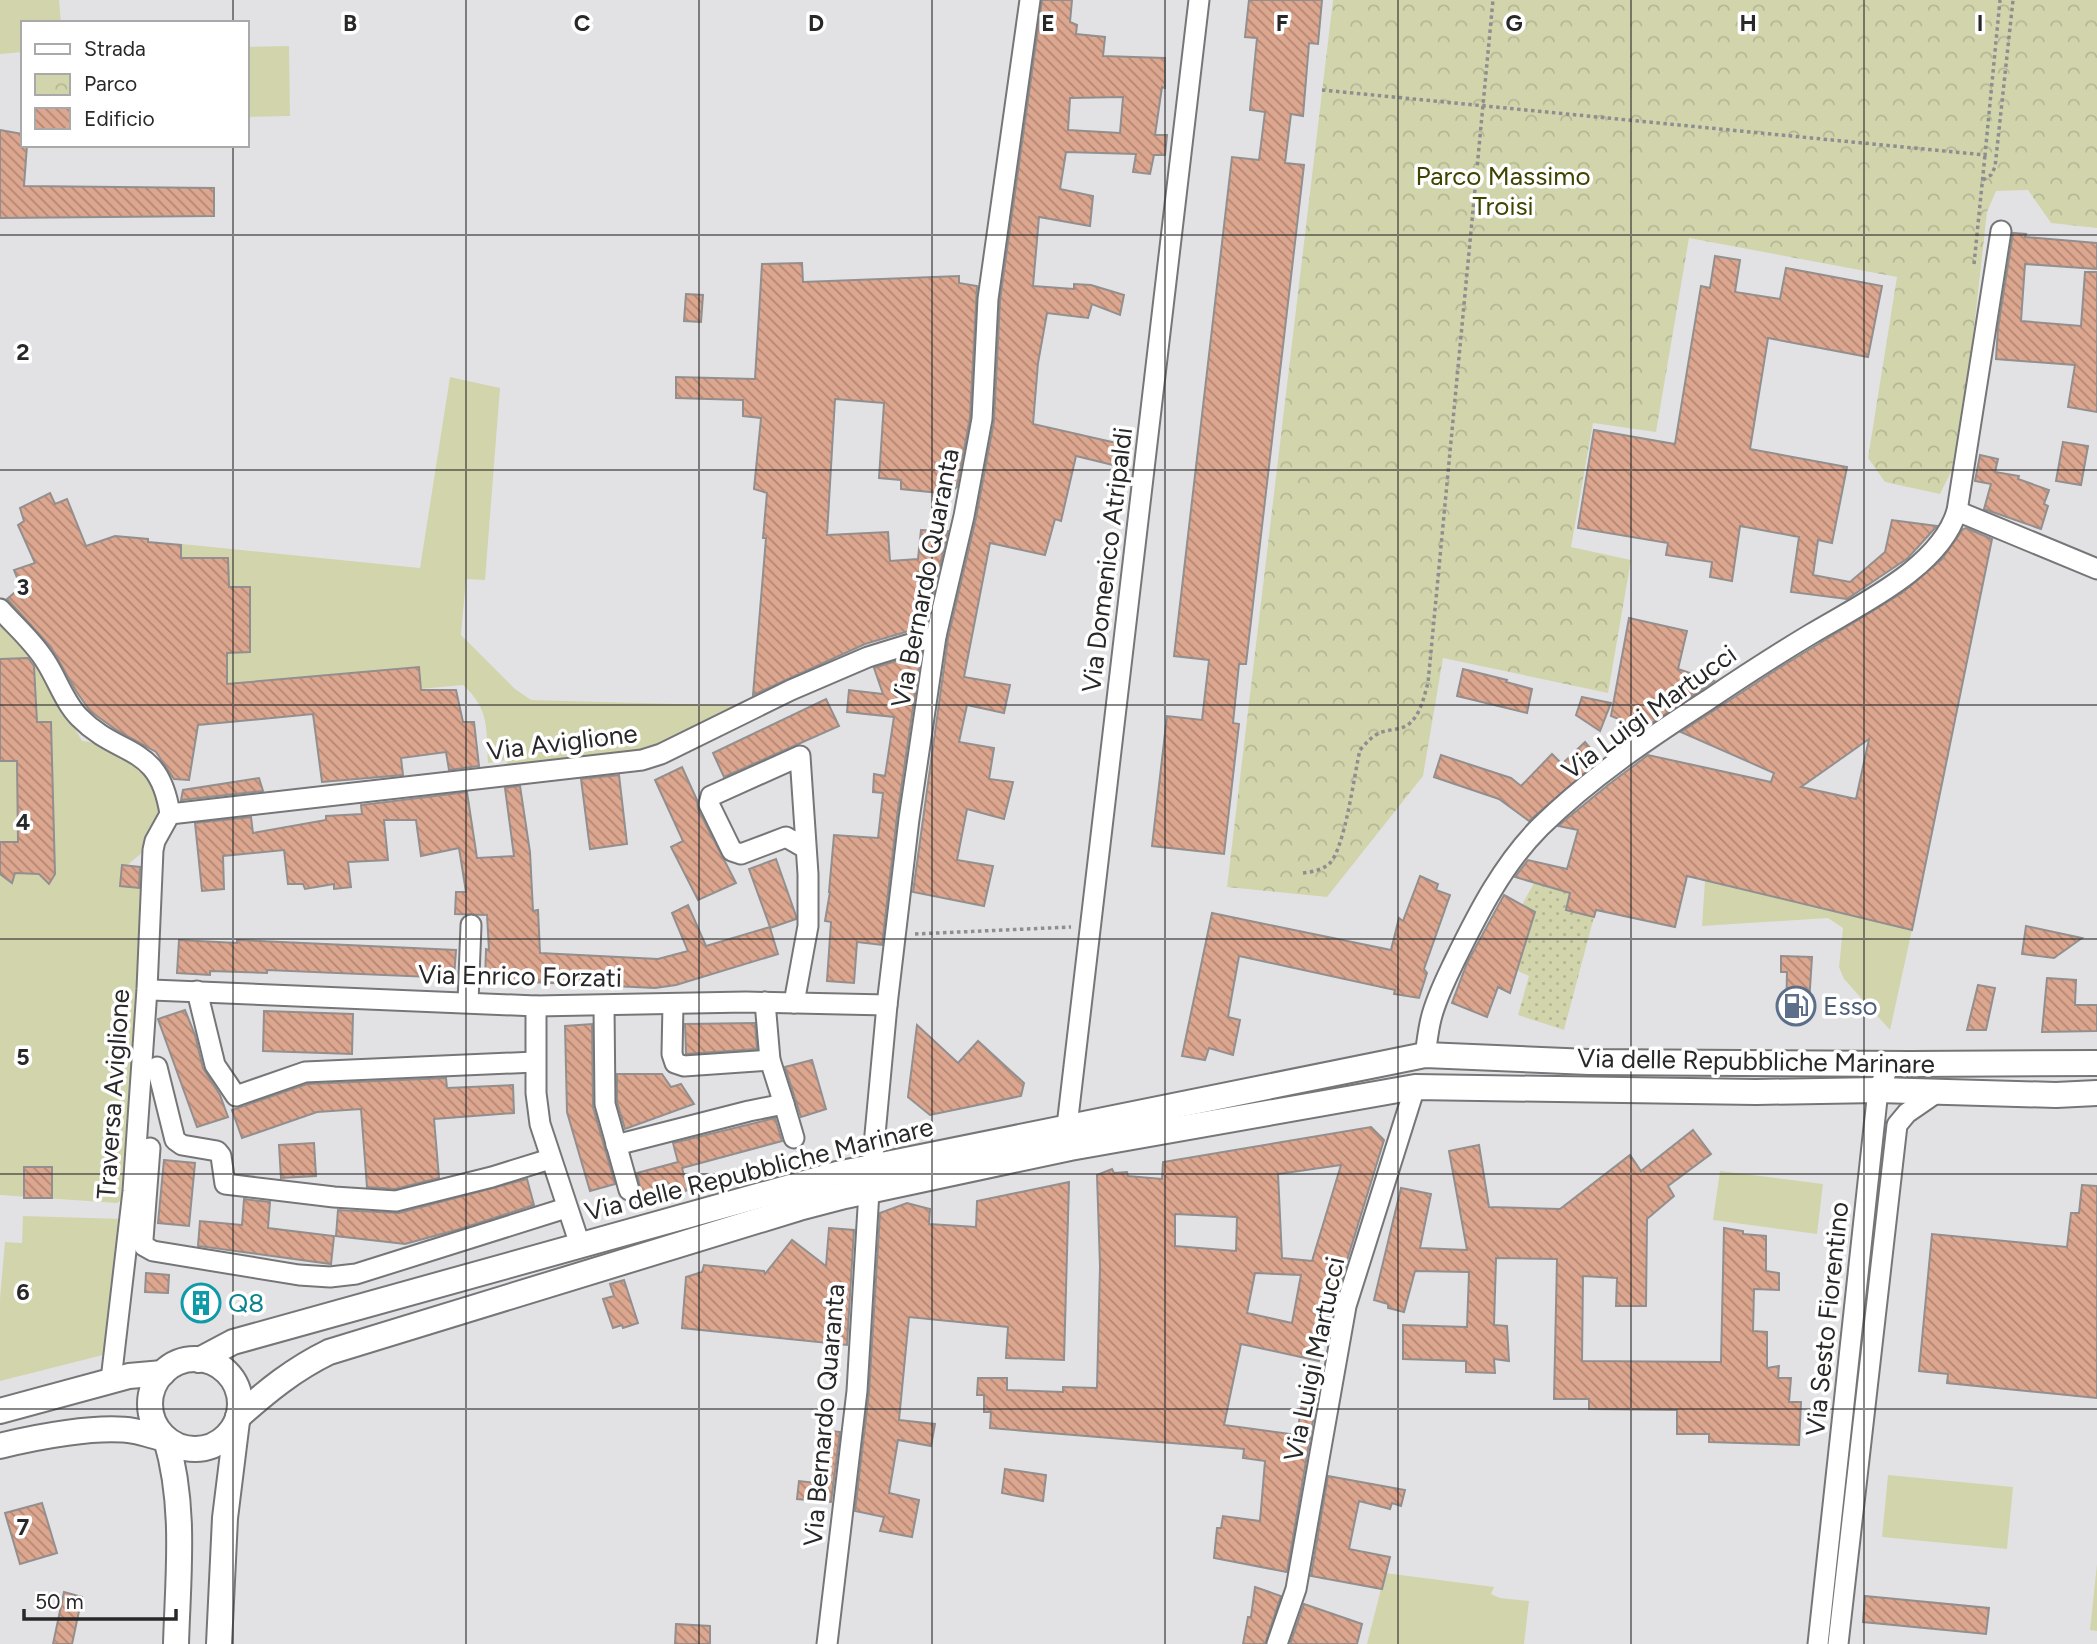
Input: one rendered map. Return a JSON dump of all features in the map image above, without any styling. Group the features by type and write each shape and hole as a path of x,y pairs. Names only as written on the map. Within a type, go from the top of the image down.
{"main road":[{"name":"Via delle Repubbliche Marinare","path":"238,1417 267,1390 301,1366 329,1352 786,1212 870,1179 1068,1137 1425,1055 1589,1062 2097,1063"},
{"path":"1415,1087 1425,1055"},
{"name":"Via delle Repubbliche Marinare","path":"1068,1137 1415,1087 2056,1095 2097,1093"},
{"name":"Via delle Repubbliche Marinare","path":"199,1360 233,1342 837,1174 870,1179"},
{"path":"176,1644 180,1514 174,1466 166,1439 152,1419 150,1402 152,1389 172,1365 199,1360 215,1364 226,1372 236,1386 240,1403 225,1518 219,1644"},
{"path":"0,1411 111,1380 163,1373"},
{"path":"0,1446 20,1440 87,1431 132,1431 166,1439 188,1449 206,1448 230,1432 238,1417"}],"street":[{"name":"Via Bernardo Quaranta","path":"827,1644 857,1391 870,1179 909,819 936,636 964,516 982,419 988,299 1030,0"},
{"name":"Via Domenico Atripaldi","path":"1068,1137 1090,926 1199,0"},
{"name":"Via Luigi Martucci","path":"1425,1055 1431,1018 1471,928 1493,889 1539,828 1607,769 1645,741 1788,647 1886,589 1911,570 1943,538 1953,523 1956,510 2001,231"},
{"path":"1956,510 2097,569"},
{"path":"0,609 44,659 77,715 103,735 141,757 157,773 165,787 170,814"},
{"name":"Via Aviglione","path":"170,814 642,760 662,754 791,690 868,657 936,636"},
{"path":"794,1003 808,926 808,874 800,756 711,796 709,804 732,850 741,854 786,837 805,848"},
{"name":"Traversa Aviglione","path":"111,1380 133,1191 147,989 153,850 170,814"},
{"path":"468,1002 471,925"},
{"name":"Via Enrico Forzati","path":"152,990 536,1006 765,1002 887,1005"},
{"path":"197,991 215,1065 236,1096 305,1072 535,1062"},
{"path":"765,1002 770,1060 794,1138"},
{"path":"673,1004 672,1054 675,1063 684,1066 770,1060"},
{"path":"536,1006 535,1062 540,1125 580,1245"},
{"path":"604,1006 605,1104 629,1190"},
{"name":"Via Sesto Fiorentino","path":"1818,1644 1890,1064"},
{"path":"157,1067 174,1140 182,1145 217,1151 226,1184 334,1197 396,1201 492,1177 550,1159"},
{"name":"Via Luigi Martucci","path":"1277,1644 1296,1589 1346,1306 1415,1087"},
{"name":"Via Sesto Fiorentino","path":"1838,1644 1897,1125 1887,1091"},
{"path":"1897,1125 1907,1113 1936,1093"},
{"path":"616,1145 677,1128 785,1104"},
{"path":"150,1148 143,1239 147,1249 299,1275 337,1277 356,1274 566,1208"}],"path":[{"path":"1303,873 1314,872 1328,864 1339,849 1360,750 1370,738 1381,732 1409,724 1418,712 1428,682 1493,0"},
{"path":"1322,90 1986,155 2000,0"},
{"path":"1983,180 1991,175 1995,167 2013,0"},
{"path":"895,935 1013,932 1090,926"}],"green space":[{"path":"0,0 59,0 61,21 21,21 21,52 0,54"},
{"name":"Parco Massimo Troisi","path":"1333,0 2097,0 2097,228 2051,223 2028,190 1996,191 1987,212 1960,454 1940,494 1885,482 1868,458 1897,277 1689,238 1656,432 1593,423 1571,547 1631,560 1608,693 1443,658 1423,776 1327,897 1227,887"},
{"path":"289,46 290,116 248,117 248,47"},
{"path":"450,377 500,388 485,580 466,579 461,635 515,689 531,700 751,706 664,745 629,754 509,768 506,760 488,763 485,720 478,703 463,685 420,689 318,712 182,727 182,544 420,568"},
{"path":"0,622 36,661 82,741 102,745 134,761 155,785 163,812 151,828 145,850 124,868 150,870 127,1197 117,1203 0,1195"},
{"path":"1705,880 1912,930 1890,1030 1844,979 1839,967 1843,928 1828,918 1702,926"},
{"path":"1534,883 1570,893 1566,910 1594,917 1564,1030 1518,1015 1529,976 1518,971 1535,913 1522,905"},
{"path":"1720,1171 1823,1184 1817,1234 1713,1220"},
{"path":"23,1216 124,1219 107,1354 0,1381 0,1299 5,1242 22,1243"},
{"path":"1888,1475 2013,1487 2007,1549 1882,1537"},
{"path":"2097,1564 2097,1631 2090,1630"},
{"path":"1385,1573 1494,1587 1491,1594 1500,1598 1529,1601 1524,1644 1367,1644"}],"building":[{"path":"1042,0 1072,0 1070,22 1077,25 1076,34 1105,37 1103,56 1165,58 1165,88 1162,87 1155,135 1167,135 1165,155 1154,155 1150,174 1133,172 1136,154 1066,152 1060,189 1093,196 1090,226 1039,217 1033,286 1074,289 1074,284 1091,285 1124,295 1120,315 1092,304 1088,318 1047,313 1038,363 1033,424 1121,444 1117,466 1076,456 1061,521 1055,519 1045,555 990,543 964,677 1010,685 1004,713 967,705 959,742 994,748 989,779 1013,782 1004,819 967,809 957,860 993,866 984,906 913,892 948,638 976,518 994,421 1000,300","holes":["1123,97 1120,133 1068,130 1070,98"]},
{"path":"1249,0 1322,0 1318,44 1309,43 1303,116 1291,114 1285,163 1304,165 1246,664 1239,664 1233,723 1239,724 1224,854 1152,846 1167,716 1202,720 1209,660 1174,656 1232,157 1259,160 1265,112 1250,110 1257,38 1245,37"},
{"path":"0,130 21,134 21,147 27,147 24,186 214,188 214,216 0,218"},
{"path":"2013,233 2026,234 2025,237 2097,243 2097,269 2025,264 2021,321 2081,326 2085,272 2097,272 2097,412 2068,407 2075,365 1996,359 1998,328"},
{"path":"1715,256 1740,260 1735,292 1780,299 1786,268 1882,286 1868,357 1768,338 1750,449 1847,467 1832,543 1818,540 1813,575 1850,582 1885,552 1892,520 1937,526 1908,558 1847,599 1791,592 1799,537 1740,526 1732,581 1710,577 1712,562 1666,555 1668,543 1578,528 1594,430 1675,444 1701,286 1710,288"},
{"path":"802,263 803,282 959,276 959,283 977,286 970,418 957,487 949,494 901,489 901,480 879,478 884,403 835,399 827,535 888,532 890,561 918,559 921,530 948,531 926,626 865,644 753,695 766,538 763,538 767,493 754,489 761,418 743,416 743,400 676,398 676,377 755,379 762,264"},
{"path":"686,294 703,295 701,322 684,321"},
{"path":"2063,442 2088,446 2081,485 2056,481"},
{"path":"1980,455 1998,459 1995,472 2019,476 2018,479 2049,490 2044,504 2048,506 2041,529 1984,509 1991,484 1975,481"},
{"path":"50,493 55,504 67,499 86,546 115,536 181,545 181,558 228,558 229,587 250,587 250,652 227,653 227,684 419,667 421,690 456,690 463,722 474,722 479,766 449,770 446,752 401,758 403,775 322,782 313,714 198,725 189,780 174,779 156,752 90,711 51,647 7,599 21,587 14,570 35,563 18,525 24,521 20,508"},
{"path":"1963,529 1992,539 1912,930 1687,876 1675,927 1596,910 1594,917 1566,910 1570,893 1515,877 1528,860 1567,869 1578,830 1558,826 1648,755 1771,782 1774,773 1681,732 1902,593 1942,559","holes":["1869,739 1856,799 1801,787"]},
{"path":"1629,618 1687,631 1678,669 1714,681 1643,729 1611,716"},
{"path":"921,653 882,945 857,942 854,983 827,981 831,922 825,921 834,835 878,838 883,793 873,792 874,774 885,776 894,717 847,712 849,690 883,694 874,668"},
{"path":"28,658 34,666 37,722 51,722 55,874 49,884 39,874 15,873 12,883 0,874 0,842 18,842 17,761 0,761 0,659"},
{"path":"1463,669 1532,689 1527,713 1457,696"},
{"path":"1582,697 1611,703 1600,731 1576,715"},
{"path":"826,699 839,726 724,777 713,753"},
{"path":"1585,742 1600,760 1529,821 1499,799 1434,777 1441,755 1511,778 1521,786 1552,754 1562,764"},
{"path":"682,767 697,800 698,809 736,883 698,900 671,847 683,841 655,780"},
{"path":"619,775 627,844 590,849 581,779"},
{"path":"259,778 263,791 181,800 183,790"},
{"path":"520,786 530,852 533,911 538,910 540,953 658,959 688,951 672,913 688,905 706,946 770,927 749,869 776,859 796,916 796,919 770,928 778,954 676,985 655,988 485,980 486,949 489,950 487,915 455,914 456,892 466,892 459,848 421,856 416,820 384,820 388,860 348,862 351,887 334,889 334,884 305,889 303,884 288,884 284,850 223,856 224,889 202,891 195,823 251,817 253,833 326,820 326,816 362,814 361,805 467,792 477,858 514,856 505,788"},
{"path":"122,865 140,867 139,888 120,886"},
{"path":"1420,876 1438,884 1436,890 1450,895 1424,969 1427,973 1419,998 1394,994 1395,990 1239,956 1228,1017 1240,1020 1233,1055 1209,1048 1205,1060 1182,1056 1212,913 1391,950 1399,918 1403,921"},
{"path":"1504,895 1535,912 1510,993 1498,987 1487,1017 1452,1003 1467,963"},
{"path":"2026,926 2082,938 2054,958 2022,954"},
{"path":"179,940 456,950 454,978 267,970 267,973 210,971 210,975 177,973"},
{"path":"1781,956 1812,957 1808,1019 1786,1018 1787,972 1781,972"},
{"path":"2047,978 2076,980 2075,1005 2097,1005 2097,1031 2042,1032"},
{"path":"1978,985 1995,988 1986,1030 1967,1030"},
{"path":"185,1010 195,1035 203,1068 220,1095 228,1117 197,1127 158,1019"},
{"path":"264,1011 353,1014 352,1054 263,1051"},
{"path":"755,1023 757,1049 686,1054 685,1024"},
{"path":"592,1024 593,1107 615,1184 590,1191 567,1112 565,1026"},
{"path":"917,1025 958,1063 978,1041 1024,1083 1021,1096 930,1115 908,1097"},
{"path":"812,1060 826,1109 801,1117 785,1067"},
{"path":"617,1074 662,1074 671,1087 681,1084 694,1104 625,1129 617,1102"},
{"path":"446,1078 447,1088 513,1085 514,1113 434,1119 439,1178 395,1189 367,1187 361,1109 317,1112 242,1138 232,1110 307,1084"},
{"path":"775,1118 782,1141 682,1168 688,1190 636,1205 635,1201 641,1192 637,1173 678,1162 673,1143"},
{"path":"1371,1127 1384,1140 1341,1280 1337,1278 1319,1361 1241,1344 1224,1425 1297,1435 1306,1376 1321,1378 1317,1401 1313,1401 1315,1409 1287,1572 1214,1558 1217,1528 1221,1528 1223,1516 1260,1521 1265,1461 1243,1458 1244,1449 990,1428 991,1412 984,1412 984,1395 977,1395 978,1378 1007,1378 1007,1390 1063,1392 1063,1387 1097,1388 1100,1266 1097,1175 1112,1169 1114,1173 1127,1172 1128,1176 1162,1179 1163,1162","holes":["1341,1165 1312,1261 1282,1258 1278,1174","1175,1214 1237,1217 1236,1251 1175,1246","1255,1273 1301,1275 1292,1323 1247,1313"]},
{"path":"1693,1130 1711,1154 1668,1186 1674,1196 1647,1219 1646,1306 1616,1306 1617,1278 1583,1276 1582,1361 1721,1362 1724,1228 1743,1231 1743,1234 1766,1236 1766,1271 1779,1273 1779,1290 1754,1289 1753,1331 1767,1332 1767,1368 1779,1366 1778,1378 1791,1378 1789,1402 1801,1402 1799,1445 1709,1442 1709,1434 1677,1434 1677,1410 1589,1409 1589,1399 1554,1399 1557,1259 1496,1258 1494,1325 1507,1326 1509,1361 1494,1359 1495,1373 1466,1372 1466,1361 1403,1359 1403,1325 1467,1327 1469,1272 1415,1271 1404,1312 1388,1308 1388,1304 1374,1300 1401,1188 1431,1194 1420,1248 1467,1250 1449,1151 1479,1145 1489,1207 1560,1209 1630,1155 1641,1171"},
{"path":"314,1143 316,1176 281,1178 279,1145"},
{"path":"164,1160 195,1163 189,1226 158,1223"},
{"path":"24,1167 52,1167 52,1198 24,1198"},
{"path":"527,1179 534,1205 460,1229 405,1244 336,1236 338,1210 399,1213"},
{"path":"1069,1182 1064,1360 1006,1358 1008,1327 909,1317 899,1420 935,1424 931,1446 898,1440 889,1493 919,1500 912,1537 880,1531 884,1517 855,1511 869,1392 880,1213 907,1203 930,1209 929,1224 976,1227 977,1201"},
{"path":"2082,1185 2097,1186 2097,1398 1947,1383 1948,1374 1919,1371 1932,1234 2067,1247 2071,1213 2079,1213"},
{"path":"244,1199 270,1202 268,1228 334,1236 331,1264 198,1246 200,1221 242,1225"},
{"path":"829,1228 854,1230 847,1345 682,1328 686,1277 702,1272 704,1265 764,1271 765,1274 792,1240 826,1266"},
{"path":"146,1273 169,1275 168,1293 145,1292"},
{"path":"624,1280 638,1323 613,1328 603,1299 614,1296 610,1284"},
{"name":"Q8","path":"211,1290 216,1311 191,1317 185,1296"},
{"path":"832,1431 840,1432 831,1502 797,1499 799,1481 826,1484"},
{"path":"1005,1469 1046,1475 1043,1501 1002,1493"},
{"path":"1328,1476 1405,1490 1401,1506 1392,1503 1390,1509 1359,1501 1349,1549 1390,1557 1382,1589 1311,1576"},
{"path":"42,1503 57,1553 20,1564 5,1513"},
{"path":"1255,1587 1281,1596 1265,1644 1243,1644 1248,1617 1251,1617"},
{"path":"64,1592 82,1597 72,1644 53,1644"},
{"path":"1865,1596 1989,1608 1986,1634 1863,1622"},
{"path":"1304,1604 1362,1624 1357,1644 1290,1644"},
{"path":"676,1624 710,1626 710,1644 675,1644"}],"place":[{"name":"Esso","path":"1796,1006"},
{"name":"Q8","path":"201,1303"}]}
